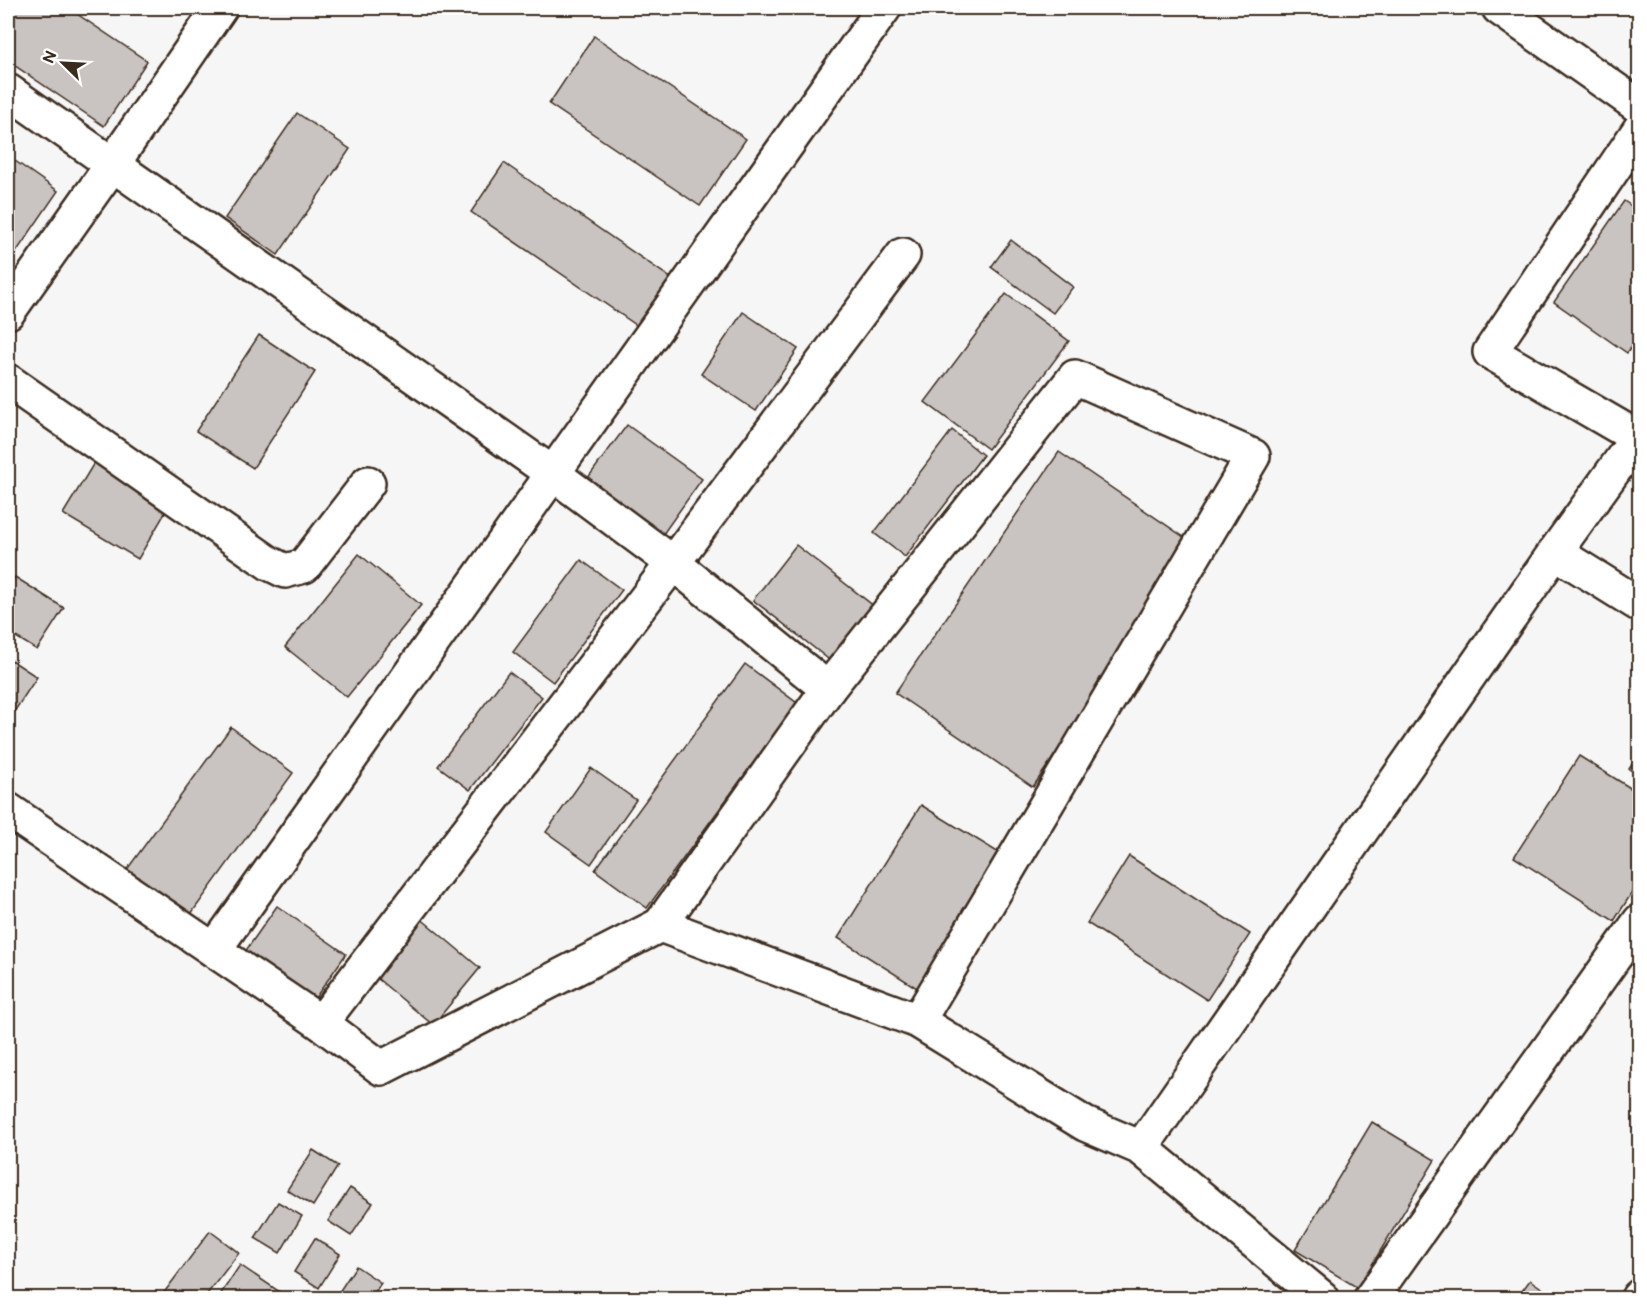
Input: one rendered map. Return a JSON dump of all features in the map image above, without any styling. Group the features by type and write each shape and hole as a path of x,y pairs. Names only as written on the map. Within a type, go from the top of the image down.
{"street":[{"path":"8,312 220,8"},
{"path":"214,950 884,8"},
{"path":"1499,8 1640,106"},
{"path":"8,91 552,473 673,563 828,689"},
{"path":"1141,1148 1555,552 1639,438 1490,352 1640,129"},
{"path":"321,1023 673,563 903,255"},
{"path":"8,810 321,1023 381,1068 660,925 828,689 1076,377 1253,456 918,1021"},
{"path":"8,381 269,563 285,571 304,566 368,483"},
{"path":"1555,552 1640,605"},
{"path":"1371,1299 1640,921"},
{"path":"660,925 918,1021 1085,1124 1141,1148 1322,1299"}],"building":[{"path":"8,8 68,8 147,61 104,126 8,61"},
{"path":"594,36 746,139 700,206 549,104"},
{"path":"297,113 350,149 278,255 225,218"},
{"path":"8,156 58,191 8,264"},
{"path":"504,163 675,281 642,329 471,212"},
{"path":"1624,201 1640,212 1640,335 1627,353 1554,302"},
{"path":"1011,240 1073,287 1053,313 991,267"},
{"path":"1006,294 1069,341 988,449 925,402"},
{"path":"743,312 798,349 756,411 701,374"},
{"path":"259,335 315,372 253,468 196,431"},
{"path":"627,425 702,479 663,534 587,479"},
{"path":"952,430 983,455 905,557 874,533"},
{"path":"1059,452 1197,546 1033,787 895,693"},
{"path":"97,458 171,503 138,559 63,514"},
{"path":"796,545 875,607 832,662 753,600"},
{"path":"359,554 421,605 347,697 285,647"},
{"path":"581,560 622,590 553,682 513,652"},
{"path":"15,577 64,608 37,650 8,632 8,588"},
{"path":"8,658 37,677 8,721"},
{"path":"745,664 797,703 647,908 595,870"},
{"path":"509,672 542,697 470,790 438,766"},
{"path":"231,727 293,773 183,925 120,879"},
{"path":"1640,752 1640,776 1629,769"},
{"path":"1579,756 1640,794 1640,880 1614,921 1514,857"},
{"path":"591,768 636,800 591,864 546,832"},
{"path":"921,805 1004,856 920,990 838,938"},
{"path":"1129,856 1250,934 1207,1000 1087,923"},
{"path":"277,906 346,954 311,1004 242,956"},
{"path":"419,917 480,968 433,1025 372,974"},
{"path":"1372,1122 1435,1160 1358,1288 1295,1250"},
{"path":"313,1150 338,1166 313,1206 287,1190"},
{"path":"350,1188 373,1203 351,1236 328,1221"},
{"path":"278,1202 302,1216 280,1253 255,1238"},
{"path":"210,1231 239,1253 204,1298 160,1298"},
{"path":"315,1238 340,1254 319,1288 294,1272"},
{"path":"240,1265 287,1297 287,1298 218,1298"},
{"path":"356,1266 381,1283 371,1298 335,1298"},
{"path":"1530,1280 1556,1298 1517,1298"}]}
